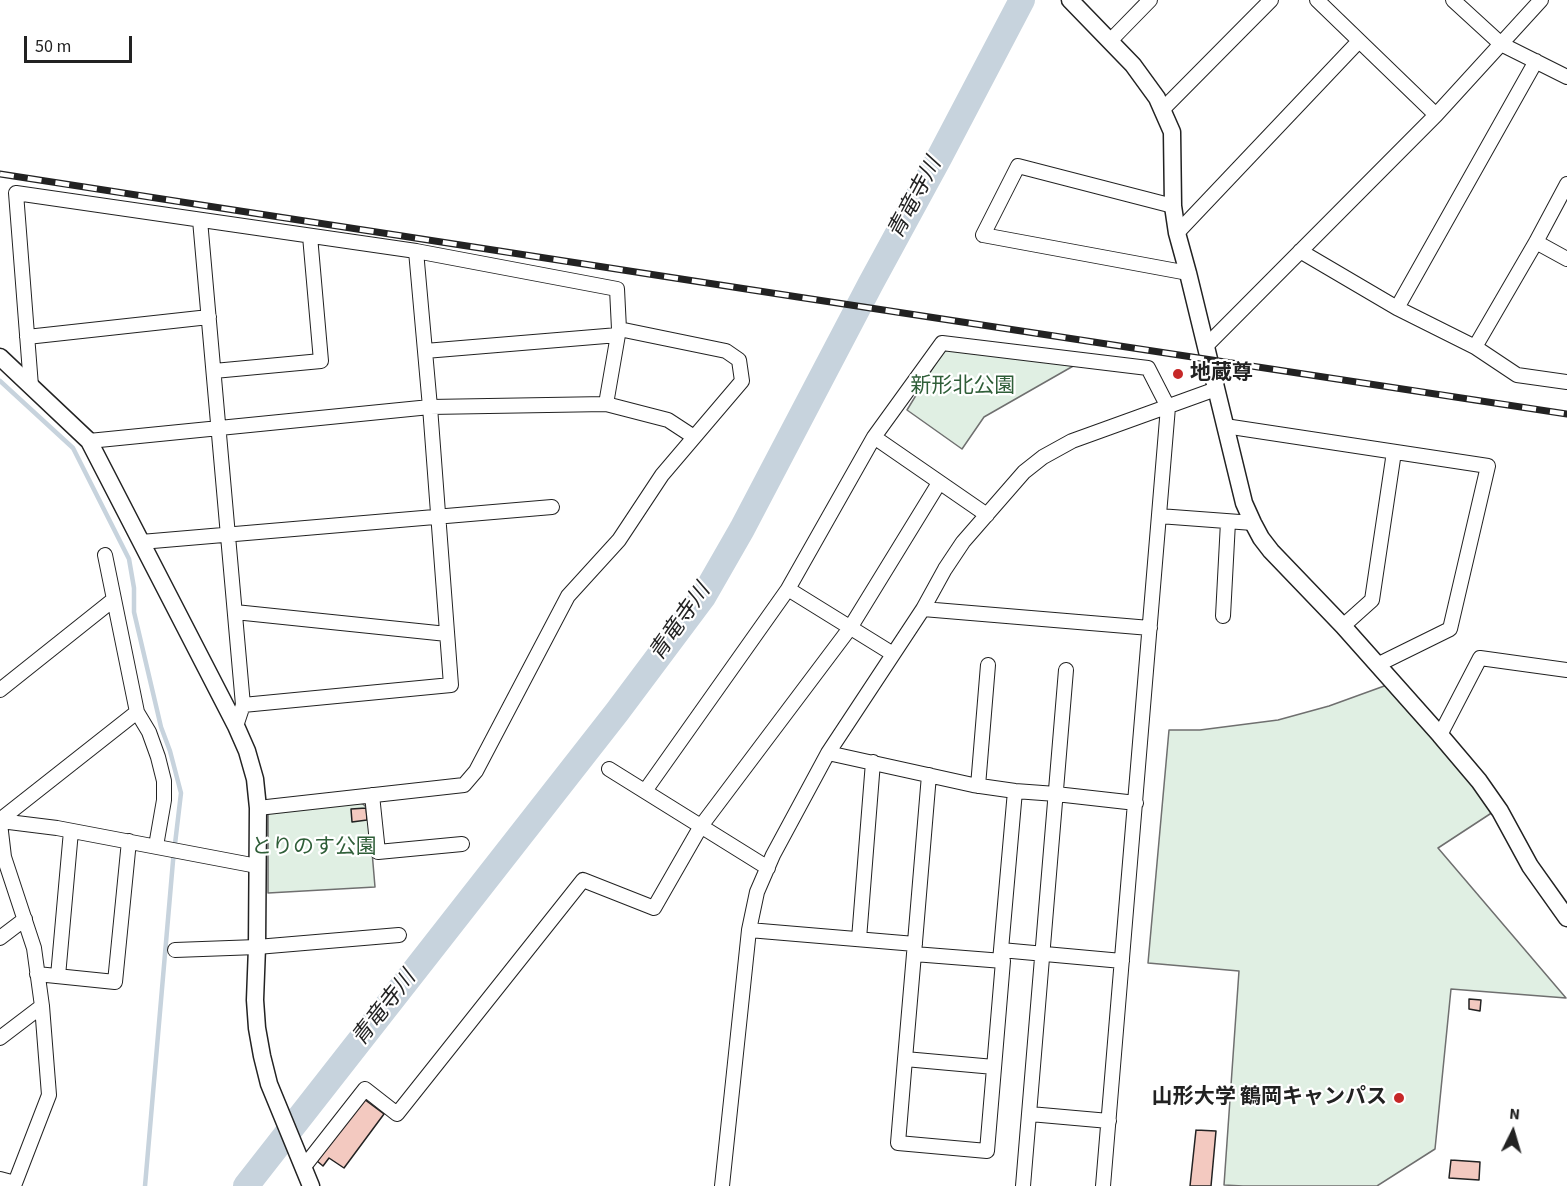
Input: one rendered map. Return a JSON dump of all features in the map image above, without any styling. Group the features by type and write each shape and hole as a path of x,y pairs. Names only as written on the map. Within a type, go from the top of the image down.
{"street":[{"path":"1070,0 1133,65 1157,98 1172,132 1173,206 1177,233 1244,503 1261,538 1343,626 1479,781 1500,811 1530,866 1567,918"},
{"path":"1110,41 1150,0"},
{"path":"1162,110 1271,0"},
{"path":"1317,0 1436,116"},
{"path":"1453,0 1501,44 1567,77"},
{"path":"1206,346 1436,116 1541,0"},
{"path":"1177,233 1359,41"},
{"path":"1397,308 1536,61"},
{"path":"1173,206 1018,166 983,235 1188,273"},
{"path":"1475,347 1567,184"},
{"path":"31,386 16,193 416,251 617,290 619,332 606,404"},
{"path":"200,220 243,705 236,726"},
{"path":"214,371 321,361 310,236"},
{"path":"1536,242 1567,259"},
{"path":"243,705 451,685 416,251"},
{"path":"1300,251 1397,308 1475,347 1517,375 1567,382"},
{"path":"27,337 209,317"},
{"path":"258,808 464,785 476,771 568,596 619,540 662,475 742,381 739,360 726,351 619,332 425,351"},
{"path":"645,791 788,589 874,436 942,343 1148,368 1168,407 1103,1186"},
{"path":"0,357 89,441 247,751 255,779 258,808 258,947 255,1000 257,1028 269,1084 311,1186"},
{"path":"722,1186 749,930 757,892 773,855 828,753 923,609 963,542 1024,472 1043,457 1072,441 1216,389"},
{"path":"89,441 430,407 606,404 668,420 694,437"},
{"path":"1225,426 1488,466 1450,629 1377,664"},
{"path":"874,436 987,515"},
{"path":"1343,626 1372,600 1394,452"},
{"path":"303,1168 365,1089 397,1114 582,880 654,908 701,826 850,628 939,483"},
{"path":"141,542 552,507"},
{"path":"1159,516 1253,523"},
{"path":"1223,616 1228,522"},
{"path":"105,555 137,712 149,732 164,781 164,800 156,846"},
{"path":"788,589 893,654"},
{"path":"0,690 113,600"},
{"path":"923,609 1150,628"},
{"path":"235,612 447,634"},
{"path":"1440,735 1480,658 1567,670"},
{"path":"978,786 988,665"},
{"path":"1023,1186 1066,670"},
{"path":"0,822 137,712"},
{"path":"828,753 978,786 1136,803"},
{"path":"859,939 873,762"},
{"path":"609,769 768,868"},
{"path":"929,775 898,1143 987,1151 1015,791"},
{"path":"372,795 378,852 462,844"},
{"path":"0,822 71,831 257,866"},
{"path":"0,822 4,857 34,948 42,1006 49,1095 15,1183 0,1179"},
{"path":"58,976 71,831"},
{"path":"37,974 115,982 129,841"},
{"path":"0,938 25,919"},
{"path":"749,930 859,939 915,949 1001,956 1043,954 1122,961"},
{"path":"175,950 258,947 399,935"},
{"path":"0,1038 42,1006"},
{"path":"905,1059 994,1067"},
{"path":"1030,1114 1109,1121"}],"green space":[{"name":"新形北公園","path":"945,348 1075,365 984,417 962,449 907,410"},
{"path":"1387,685 1473,782 1493,812 1438,848 1566,998 1451,989 1435,1149 1377,1186 1224,1185 1239,971 1148,963 1169,730 1200,730 1278,720 1329,706"},
{"name":"とりのす公園","path":"357,802 367,808 369,816 375,887 268,893 268,815 273,809"}],"building":[{"path":"366,808 367,820 352,822 351,809"},
{"path":"1469,999 1481,1000 1480,1011 1469,1009"},
{"path":"364,1099 384,1114 344,1168 329,1158 323,1166 317,1161"},
{"path":"1196,1130 1216,1131 1211,1186 1190,1186"},
{"path":"1451,1160 1480,1162 1479,1180 1449,1178"}],"waterway":[{"name":"青竜寺川","path":"246,1186 617,712 703,597 742,529 1022,0"},
{"path":"0,381 73,448 129,559 134,588 134,612 161,727 181,793 145,1186"}],"railway":[{"path":"0,174 1567,414"}],"place":[{"name":"地蔵尊","path":"1178,374"},
{"name":"山形大学 鶴岡キャンパス","path":"1399,1098"}]}
